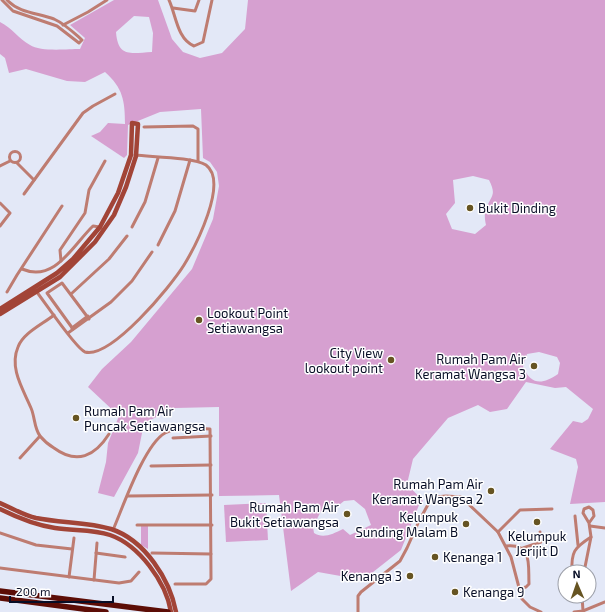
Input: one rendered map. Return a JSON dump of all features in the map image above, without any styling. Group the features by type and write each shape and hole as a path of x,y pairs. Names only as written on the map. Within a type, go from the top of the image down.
{"highway":[{"path":"0,591 168,612"},
{"path":"0,598 106,612"}],"street":[{"path":"2,0 13,11 57,26 79,43 82,40 53,19 18,9 8,0"},
{"path":"169,0 183,38 191,44 198,46 203,42 212,0"},
{"path":"172,8 195,11 199,0"},
{"path":"63,25 105,1"},
{"path":"24,194 83,113 115,94"},
{"path":"0,309 35,290 60,277 95,242 121,201 134,155 138,124 132,124 134,155 118,193 100,227 73,259 57,273 35,290 0,314"},
{"path":"144,126 193,126 198,130 198,161"},
{"path":"10,161 10,154 15,152 20,156 17,162"},
{"path":"35,290 83,352 94,353 123,335 173,281 196,243 206,220 216,186 213,175 207,166 198,161 134,155"},
{"path":"132,227 145,202 158,158"},
{"path":"158,245 175,211 190,160"},
{"path":"0,166 10,161 17,162 34,180"},
{"path":"61,261 60,250 84,217 89,190 105,162"},
{"path":"0,203 10,213 0,226"},
{"path":"8,292 62,206"},
{"path":"22,268 29,272 40,272 61,261 73,251 93,226 100,227"},
{"path":"71,294 110,259 127,236"},
{"path":"68,334 72,328 111,302 132,281 152,252"},
{"path":"72,328 47,293 62,283 88,318"},
{"path":"54,315 24,338 18,347 17,375 20,388 32,409 34,423 40,436 62,454 73,458 83,457 97,449 109,434"},
{"path":"111,535 150,446 156,439 171,430 209,429 211,436 212,494 211,579 207,584 175,584"},
{"path":"20,458 40,436"},
{"path":"173,438 211,436"},
{"path":"151,466 211,465"},
{"path":"128,496 212,494"},
{"path":"358,612 358,596 400,560 430,501 436,497 446,496 461,498 498,532 511,557 518,589 525,604 541,612"},
{"path":"0,503 25,515 113,530 128,538 158,567 171,592 171,612"},
{"path":"585,564 590,537 590,525 594,516 593,510 589,507 584,509 583,513 590,525 605,528"},
{"path":"0,509 36,524 111,535 129,546 154,572 172,602 176,612"},
{"path":"498,532 520,510 552,509"},
{"path":"574,516 578,545"},
{"path":"138,525 212,525"},
{"path":"506,546 513,545 523,548 541,542 540,532"},
{"path":"0,533 36,545 72,550"},
{"path":"572,564 572,556 578,545 590,537"},
{"path":"69,577 74,538"},
{"path":"94,580 97,543"},
{"path":"518,589 526,587 529,584 528,556 523,548"},
{"path":"96,553 125,556"},
{"path":"152,553 211,554"},
{"path":"0,568 119,582 131,581 139,572"},
{"path":"574,612 584,611 605,602"},
{"path":"583,604 584,611"}],"shaded area":[{"path":"114,0 158,0 172,39 183,52 200,58 222,53 245,29 248,0 605,0 605,502 570,504 578,467 576,459 550,449 573,421 582,423 588,419 593,409 566,387 555,388 526,382 507,409 490,412 478,405 448,418 413,459 407,484 423,501 419,505 401,550 363,580 318,572 291,591 279,495 219,496 219,407 175,408 144,423 138,453 114,497 98,493 106,462 108,443 119,416 88,387 102,369 131,342 192,269 213,219 219,186 217,172 210,162 203,158 201,109 160,112 128,125 127,155 124,158 91,136 100,132 108,123 125,124 122,95 116,84 105,72 85,82 67,81 26,69 9,73 5,58 0,54 0,22 26,43 34,47 54,50 80,49 85,38 70,25","holes":["134,16 149,17 153,33 152,52 132,53 123,50 117,40 116,32","473,176 489,180 493,189 493,193 485,213 486,225 475,234 452,229 446,214 455,203 453,180","539,352 557,357 560,363 558,374 547,380 533,380 526,373 523,367 527,354","354,500 365,509 371,525 350,535 343,529 324,536 314,533 313,527 321,511 334,509 344,501"]},
{"path":"266,503 268,540 226,542 224,505"},
{"path":"141,525 148,525 148,549 141,545"}],"place":[{"name":"Bukit Dinding","path":"470,208"},
{"name":"Lookout Point Setiawangsa","path":"199,320"},
{"name":"City View lookout point","path":"391,360"},
{"name":"Rumah Pam Air Keramat Wangsa 3","path":"534,366"},
{"name":"Rumah Pam Air Puncak Setiawangsa","path":"76,418"},
{"name":"Rumah Pam Air Keramat Wangsa 2","path":"491,491"},
{"name":"Rumah Pam Air Bukit Setiawangsa","path":"347,514"},
{"name":"Kelumpuk Jerijit D","path":"537,522"},
{"name":"Kelumpuk Sunding Malam B","path":"466,524"},
{"name":"Kenanga 1","path":"435,557"},
{"name":"Kenanga 3","path":"410,576"},
{"name":"Kenanga 9","path":"455,592"}]}
